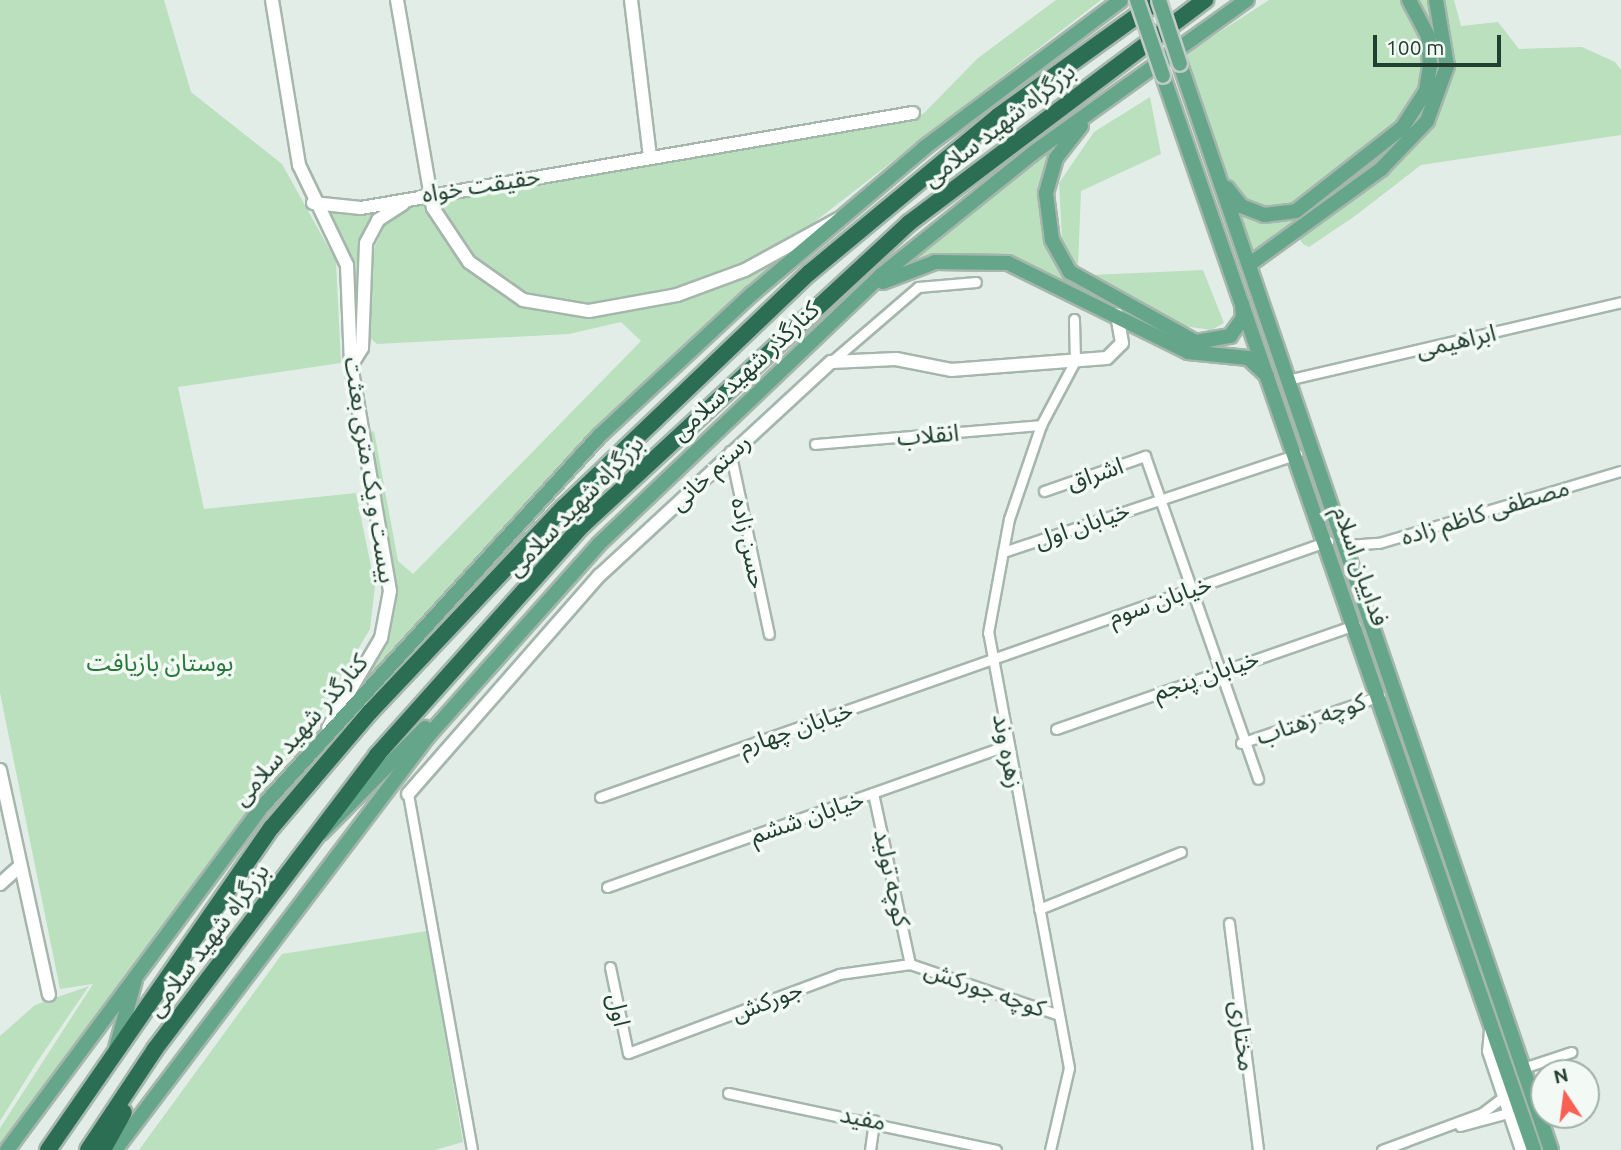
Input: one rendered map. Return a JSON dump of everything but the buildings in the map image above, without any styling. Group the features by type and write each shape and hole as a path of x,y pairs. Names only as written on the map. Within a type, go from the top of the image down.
{"highway":[{"name":"بزرگراه شهید سلامی","path":"48,1150 204,919 316,774 564,507 809,273 998,117 1159,0"},
{"name":"بزرگراه شهید سلامی","path":"88,1150 155,1049 377,755 583,525 695,417 909,223 1205,0"},
{"path":"103,1150 155,1049"}],"main road":[{"name":"کنارگذر شهید سلامی","path":"7,1150 138,968 328,728 599,436 845,216 1121,0"},
{"name":"فداییان اسلام","path":"1137,0 1357,624 1492,1018 1534,1150"},
{"name":"فداییان اسلام","path":"1159,0 1291,379 1551,1150"},
{"name":"کنارگذر شهید سلامی","path":"115,1150 494,655 710,433 855,299 1033,153 1247,0"},
{"path":"1219,20 1257,0"},
{"path":"1216,170 1241,206 1282,216 1381,150 1413,114 1428,82 1428,36 1409,0"},
{"path":"1250,264 1374,175 1421,130 1447,66 1436,0"},
{"path":"1125,87 1055,158 1046,207 1058,256 1089,287 1196,342 1218,341 1238,329 1240,292"},
{"path":"855,299 916,267 970,259 1024,268 1117,313 1188,352 1257,363 1275,388"},
{"path":"309,842 347,813 494,655"},
{"path":"115,1052 138,968"}],"street":[{"name":"بیست و یک متری بعثت","path":"272,0 299,165 313,203 347,265 351,365 390,611 381,638 328,728"},
{"path":"397,0 429,192 442,228 484,276 523,300 566,311 620,308 703,287 845,216"},
{"path":"631,0 650,157"},
{"name":"حقیقت خواه","path":"313,203 360,208 429,192 913,113"},
{"path":"351,365 362,348 361,272 370,230 389,209 429,192"},
{"path":"831,362 918,287 976,282"},
{"name":"ابراهیمی","path":"1291,379 1621,302"},
{"path":"831,362 896,359 951,370 1107,358 1122,343 1117,313"},
{"path":"1074,319 1075,361"},
{"name":"زهره وند","path":"1050,1150 1069,1068 1006,746 988,633 1003,552 1041,425 1075,361"},
{"name":"رستم خانی","path":"408,794 600,575 730,451 831,362"},
{"name":"انقلاب","path":"815,444 1041,425"},
{"name":"حسن زاده","path":"730,451 769,634"},
{"name":"خیابان اول","path":"1003,552 1161,497 1298,454"},
{"name":"اشراق","path":"1044,491 1145,456 1161,497"},
{"name":"مصطفی کاظم زاده","path":"1347,545 1379,543 1621,471"},
{"name":"خیابان اول","path":"1161,497 1241,744 1258,779"},
{"name":"خیابان سوم","path":"992,659 1328,541"},
{"name":"خیابان پنجم","path":"1056,729 1216,670 1357,624"},
{"name":"خیابان چهارم","path":"600,797 992,659"},
{"name":"کوچه زهتاب","path":"1241,744 1381,695"},
{"name":"خیابان ششم","path":"607,887 1006,746"},
{"path":"0,770 48,995"},
{"name":"کوچه تولید","path":"873,793 910,964"},
{"path":"408,794 472,1148"},
{"path":"1039,909 1181,852"},
{"path":"0,884 20,866"},
{"name":"مختاری","path":"1229,923 1258,1150"},
{"name":"کوچه جورکش","path":"910,964 1059,1015"},
{"name":"جورکش","path":"628,1053 839,974 910,964"},
{"name":"اول","path":"610,967 628,1053"},
{"path":"1492,1018 1489,1051 1507,1113 1522,1150"},
{"path":"1523,1068 1571,1052"},
{"name":"مفید","path":"728,1093 874,1120 996,1150"},
{"path":"1441,1129 1503,1097"},
{"path":"1382,1150 1441,1129 1507,1113"},
{"path":"870,1150 874,1120"}],"green space":[{"name":"بوستان بازیافت","path":"0,0 164,0 191,92 282,164 336,261 341,363 178,387 204,509 356,493 375,586 370,629 314,723 0,1145 0,1128 93,984 60,989 0,693"},
{"path":"1056,0 1101,0 804,230 721,275 597,307 531,297 476,260 440,211 436,198 923,114 978,58"},
{"path":"1269,0 1403,0 1426,46 1422,91 1397,128 1305,200 1276,211 1248,205 1233,191 1184,55"},
{"path":"1416,0 1432,0 1443,53 1432,103 1398,148 1294,225 1249,252 1232,204 1267,221 1300,216 1386,152 1420,113 1434,82"},
{"path":"1441,0 1454,0 1461,26 1498,22 1519,49 1582,47 1615,62 1621,70 1621,135 1421,165 1355,216 1309,247 1303,244 1297,235 1389,169 1435,116 1451,51"},
{"path":"1150,97 1161,154 1081,191 1078,267 1062,239 1059,183 1094,132"},
{"path":"1072,130 1041,209 1046,236 1088,293 1030,264 995,255 941,256 896,270"},
{"path":"422,186 433,223 463,265 501,295 553,314 605,316 695,296 764,268 809,237 552,476 339,710 383,645 394,613 367,433 374,431 398,561 413,574 641,341 621,322 569,334 377,344 369,337 369,259 386,222 413,204"},
{"path":"389,205 364,230 356,277 326,211 348,215"},
{"path":"1203,270 1224,323 1211,330 1184,326 1092,275"},
{"path":"427,931 463,1142 435,1150 139,1150 282,954"},
{"path":"89,986 0,1121 0,1036 35,1005"}]}
